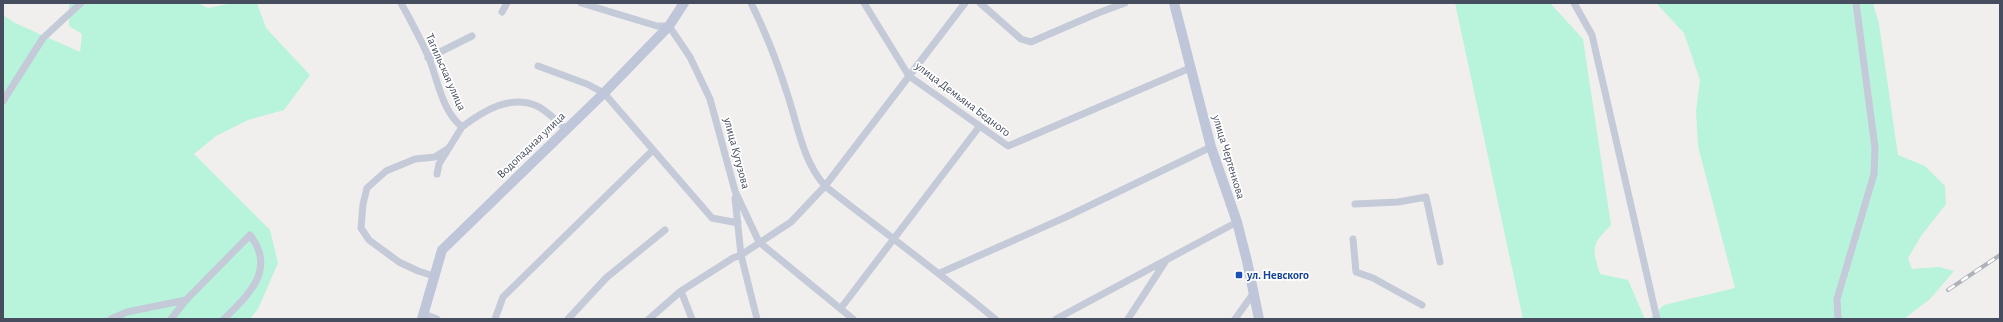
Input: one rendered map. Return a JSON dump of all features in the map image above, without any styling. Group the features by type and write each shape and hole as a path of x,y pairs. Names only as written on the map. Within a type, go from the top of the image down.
{"street":[{"path":"3,101 43,38 81,3"},
{"name":"Тагильская улица","path":"402,3 428,58 446,106 456,122 462,127 477,116 507,102 525,103 537,106 566,129"},
{"path":"502,12 507,3"},
{"path":"581,3 657,26 670,26"},
{"name":"Водопадная улица","path":"423,317 442,250 604,93 670,26 684,3"},
{"path":"751,3 776,59 807,158 816,176 825,186 892,239 940,273 995,319"},
{"name":"улица Демьяна Бедного","path":"864,3 909,76 1008,146 1190,68"},
{"path":"649,319 681,291 733,258 741,255 791,222 825,186 965,3"},
{"path":"980,3 1020,39 1031,42 1125,3"},
{"name":"улица Чертенкова","path":"1174,3 1211,147 1237,222 1259,319"},
{"path":"1574,3 1592,35 1657,319"},
{"path":"1838,319 1837,299 1874,174 1875,148 1856,3"},
{"name":"улица Кутузова","path":"670,26 690,57 710,99 735,191 759,242 843,313 853,319"},
{"path":"428,58 472,36"},
{"path":"538,66 587,84 604,93 712,218 738,223"},
{"path":"438,174 439,164 462,127"},
{"path":"843,313 892,239 980,127"},
{"path":"940,273 1066,217 1211,147"},
{"path":"434,276 418,271 399,262 369,240 362,228 363,204 367,188 386,171 415,159 435,157 449,148"},
{"path":"495,319 503,297 653,150"},
{"path":"735,191 741,255 757,319"},
{"path":"1355,204 1398,202 1426,197 1440,262"},
{"path":"1056,319 1165,262 1237,222"},
{"path":"568,319 606,278 665,230"},
{"path":"171,319 186,300 250,235 255,240 259,254 260,273 258,279 224,319"},
{"path":"1353,239 1356,272 1373,278 1422,305"},
{"path":"1128,319 1165,262"},
{"path":"681,291 692,319"},
{"path":"1235,319 1253,294"},
{"path":"111,319 127,312 186,300"},
{"path":"423,317 437,319"}],"green space":[{"path":"69,3 198,3 208,8 233,3 257,3 266,28 310,75 284,110 248,120 216,136 194,154 270,230 278,263 258,309 250,319 3,319 3,15 15,23 80,52 82,34 69,26"},
{"path":"1455,3 1550,3 1583,39 1611,225 1597,242 1595,247 1596,258 1600,274 1628,280 1645,319 1523,319"},
{"path":"1656,3 1873,3 1879,24 1898,155 1925,166 1945,186 1946,204 1921,236 1908,258 1912,269 1939,267 1954,271 1930,299 1904,319 1649,319 1664,305 1735,288 1698,146 1696,111 1700,80 1684,33"}],"railway":[{"path":"1948,290 2000,255"}],"place":[{"name":"ул. Невского","path":"1239,275"}]}
